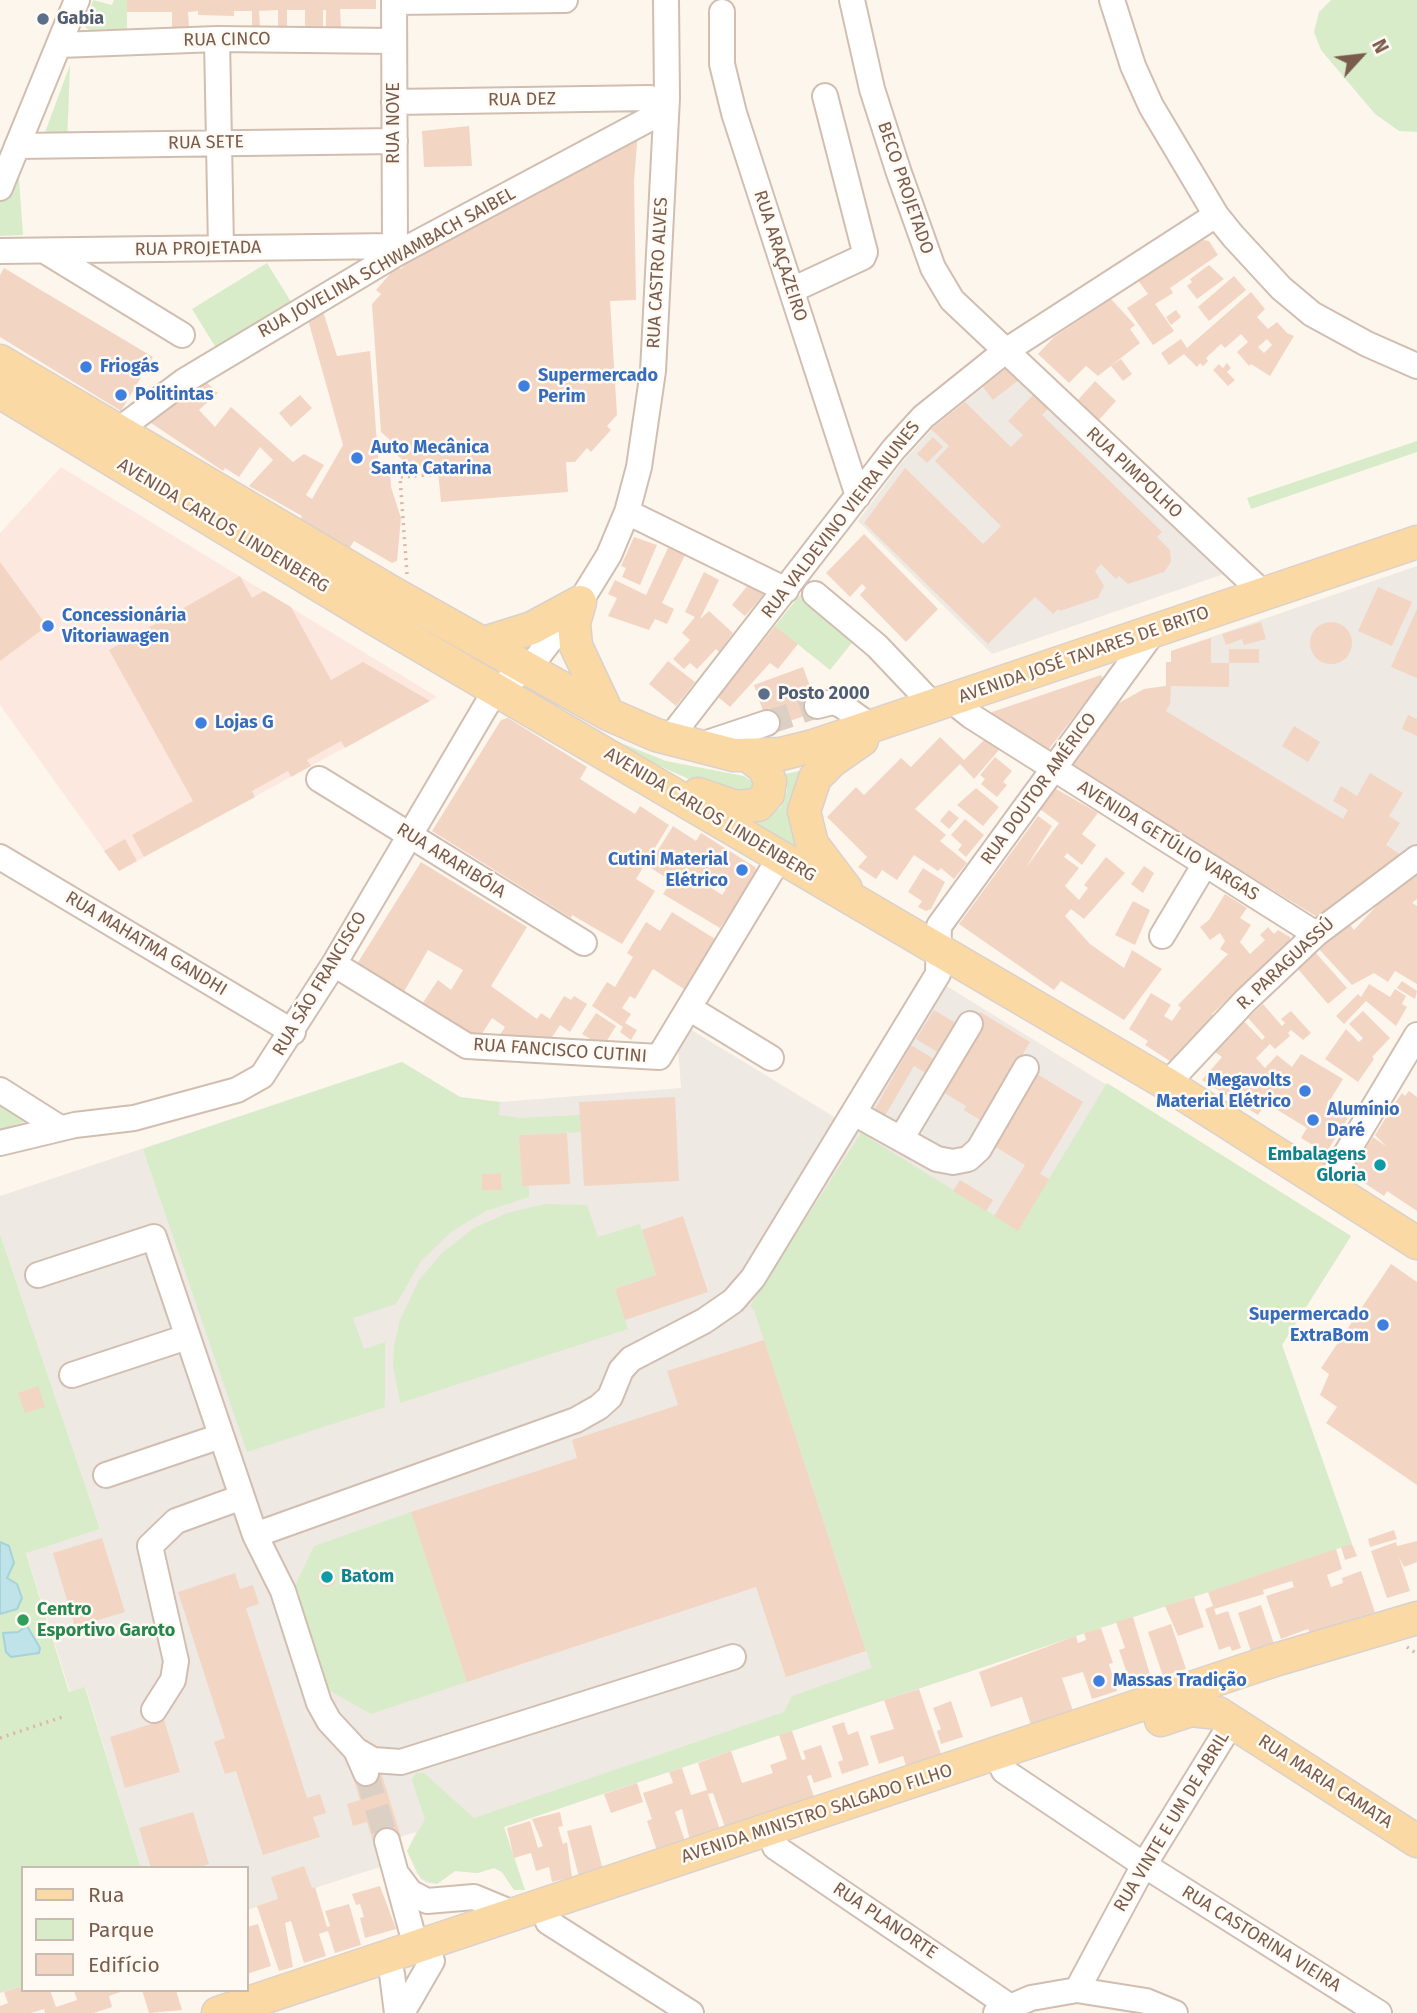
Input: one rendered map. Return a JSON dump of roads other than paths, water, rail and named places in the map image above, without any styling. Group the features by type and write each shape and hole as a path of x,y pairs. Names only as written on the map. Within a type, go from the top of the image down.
{"main road":[{"name":"AVENIDA CARLOS LINDENBERG","path":"0,361 393,593 608,713 684,742 749,756"},
{"name":"AVENIDA CARLOS LINDENBERG","path":"0,392 496,690 536,711 938,952 1167,1084 1417,1243"},
{"name":"AVENIDA JOSÉ TAVARES DE BRITO","path":"749,756 797,751 1417,542"},
{"path":"484,643 532,628 580,602"},
{"path":"580,602 574,623 576,646 608,713"},
{"path":"529,668 536,711"},
{"path":"855,901 812,844 805,822 806,799 823,769 881,724"},
{"path":"642,775 729,806 750,807 764,800 770,781 764,768 749,756"},
{"name":"AVENIDA MINISTRO SALGADO FILHO","path":"274,2013 425,1950 1000,1763 1275,1660 1410,1628"},
{"name":"RUA VINTE E UM DE ABRIL","path":"1232,1722 1246,1695 1275,1660"},
{"name":"AVENIDA MINISTRO SALGADO FILHO","path":"1000,1763 1191,1710 1209,1710 1232,1722"},
{"name":"RUA MARIA CAMATA","path":"1232,1722 1417,1841"},
{"name":"AVENIDA MINISTRO SALGADO FILHO","path":"218,2013 389,1965"}],"street":[{"path":"0,188 77,0"},
{"path":"394,1 565,0"},
{"name":"RUA CASTRO ALVES","path":"529,668 580,602 609,555 627,512 639,467 653,371 666,0"},
{"name":"BECO PROJETADO","path":"852,0 872,89 933,268 952,300 1004,352"},
{"path":"1112,0 1132,66 1151,106 1216,215 1258,265 1312,314 1367,344 1417,366"},
{"name":"RUA NOVE","path":"394,1 395,246"},
{"name":"RUA ARAÇAZEIRO","path":"722,12 722,64 734,113 858,496"},
{"path":"217,39 221,248"},
{"name":"RUA CINCO","path":"60,45 217,39 394,41"},
{"path":"792,290 863,257 864,252 825,96"},
{"name":"RUA DEZ","path":"394,102 661,102"},
{"name":"RUA JOVELINA SCHWAMBACH SAIBEL","path":"117,430 184,381 396,254 661,102"},
{"name":"RUA SETE","path":"17,146 394,141"},
{"name":"RUA VALDEVINO VIEIRA NUNES","path":"684,742 786,590 893,450 923,417 1004,352 1216,215"},
{"name":"RUA PROJETADA","path":"0,251 395,246"},
{"path":"44,251 182,335"},
{"name":"RUA PIMPOLHO","path":"1004,352 1264,594"},
{"path":"627,512 786,590"},
{"name":"AVENIDA GETÚLIO VARGAS","path":"815,594 943,703 1054,769 1316,934"},
{"name":"RUA DOUTOR AMÉRICO","path":"256,1535 557,1428 599,1407 610,1397 621,1370 631,1359 719,1312 743,1290 938,974 939,926 1154,631"},
{"name":"RUA SÃO FRANCISCO","path":"0,1143 61,1128 121,1121 246,1087 262,1076 293,1032 496,690 529,668"},
{"path":"817,706 833,702 881,724"},
{"path":"684,742 767,723"},
{"name":"RUA ARARIBÓIA","path":"319,779 583,943"},
{"name":"RUA MAHATMA GANDHI","path":"0,857 293,1032"},
{"name":"RUA FANCISCO CUTINI","path":"334,964 467,1046 659,1057 780,857"},
{"name":"R. PARAGUASSÚ","path":"1167,1084 1245,1001 1316,934 1417,858"},
{"path":"1163,936 1205,864"},
{"path":"689,1008 771,1058"},
{"path":"901,1139 970,1024"},
{"path":"1328,1184 1417,1035"},
{"path":"854,1113 937,1159 953,1163 968,1159 979,1149 1026,1068"},
{"path":"0,1090 61,1128"},
{"path":"38,1275 154,1237 242,1497 256,1535 283,1591 323,1713 356,1750 373,1760 401,1762 733,1657"},
{"path":"72,1375 187,1337"},
{"path":"106,1475 221,1436"},
{"path":"154,1710 173,1681 176,1661 150,1546 176,1521 242,1497"},
{"name":"RUA VINTE E UM DE ABRIL","path":"1077,1990 1144,1865 1232,1722"},
{"path":"356,1750 366,1773"},
{"name":"RUA CASTORINA VIEIRA","path":"1000,1763 1144,1865 1379,2013"},
{"name":"RUA PLANORTE","path":"772,1838 1003,2009"},
{"path":"387,1841 425,1950 400,2013"},
{"path":"398,1876 410,1892 427,1900 474,1897 535,1914 691,2013"},
{"path":"389,1965 400,2013"},
{"path":"1003,2009 1052,1993 1077,1990 1146,2001 1175,2013"}],"water":[{"path":"0,1542 9,1546 14,1563 7,1578 17,1584 22,1598 17,1609 0,1614"},
{"path":"27,1626 40,1648 39,1653 11,1657 6,1652 3,1633 18,1632"}],"tunnel":[{"path":"767,723 817,706"},
{"path":"366,1773 387,1841"}],"place":[{"name":"Gabia","path":"43,19"},
{"name":"Friogás","path":"86,367"},
{"name":"Supermercado Perim","path":"524,386"},
{"name":"Politintas","path":"121,395"},
{"name":"Auto Mecânica Santa Catarina","path":"357,458"},
{"name":"Concessionária Vitoriawagen","path":"48,626"},
{"name":"Posto 2000","path":"764,694"},
{"name":"Lojas G","path":"201,723"},
{"name":"Cutini Material Elétrico","path":"742,870"},
{"name":"Megavolts Material Elétrico","path":"1305,1091"},
{"name":"Alumínio Daré","path":"1313,1120"},
{"name":"Embalagens Gloria","path":"1380,1165"},
{"name":"Supermercado ExtraBom","path":"1383,1325"},
{"name":"Batom","path":"327,1577"},
{"name":"Centro Esportivo Garoto","path":"23,1620"},
{"name":"Massas Tradição","path":"1099,1681"}]}
